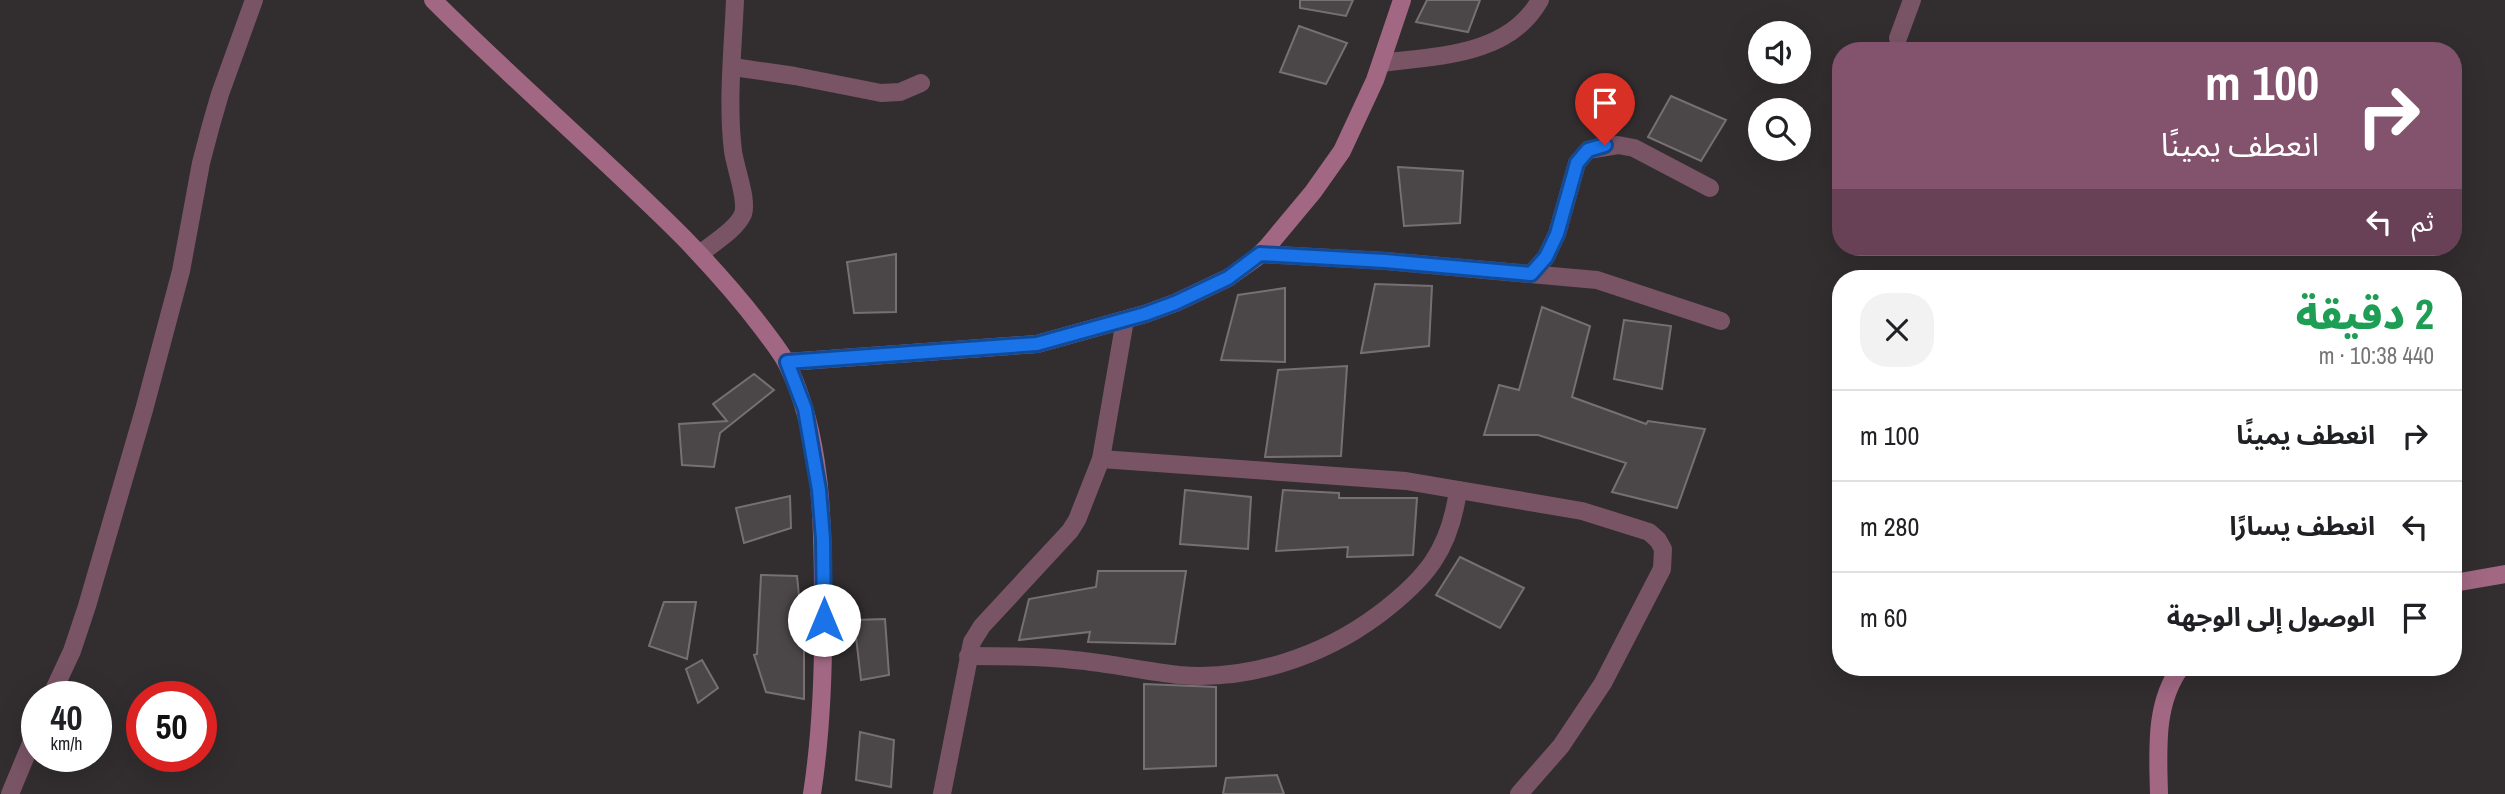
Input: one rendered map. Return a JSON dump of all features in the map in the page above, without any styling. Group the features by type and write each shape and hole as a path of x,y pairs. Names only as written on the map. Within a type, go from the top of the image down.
{"main road":[{"path":"433,0 700,254 732,288 787,362 805,409 819,490 823,539 823,691 812,794"},
{"path":"787,362 1037,344 1175,303 1228,278 1260,254 1313,192 1342,151 1381,63 1402,0"},
{"path":"2462,582 2505,574"},
{"path":"2159,794 2160,727 2164,700 2174,676"}],"street":[{"path":"58,681 72,651 83,617 140,423 181,271 201,163 219,94 254,0"},
{"path":"700,254 733,227 744,207 733,150 735,0"},
{"path":"1381,63 1436,57 1484,47 1507,36 1534,12 1540,0"},
{"path":"1898,38 1912,0"},
{"path":"733,67 881,93 900,92 921,83"},
{"path":"1531,274 1546,257 1557,234 1577,163 1588,150 1618,145 1634,148 1710,188"},
{"path":"1260,254 1385,261 1597,280 1721,321"},
{"path":"942,794 972,642 982,626 1070,531 1087,497 1101,459 1125,320"},
{"path":"1101,459 1406,481 1582,511 1648,532 1658,540 1662,549 1662,569 1603,683 1561,746 1519,794"},
{"path":"968,656 1075,660 1182,675 1256,670 1318,652 1362,628 1396,602 1427,570 1439,555 1452,528 1458,490"},
{"path":"10,794 21,768"}],"building":[{"path":"1300,0 1353,0 1346,16 1300,8"},
{"path":"1427,0 1480,0 1468,32 1416,22"},
{"path":"1299,26 1347,43 1326,84 1280,72"},
{"path":"1671,96 1726,120 1701,161 1648,137"},
{"path":"1398,167 1463,171 1460,223 1404,226"},
{"path":"896,254 896,312 854,313 847,262"},
{"path":"1375,284 1432,286 1429,346 1361,353"},
{"path":"1285,288 1285,362 1221,360 1238,295"},
{"path":"1542,307 1590,326 1572,397 1646,424 1648,421 1705,429 1677,508 1612,492 1626,463 1538,435 1484,435 1499,385 1519,390"},
{"path":"1624,320 1671,326 1662,389 1614,379"},
{"path":"1347,366 1341,456 1265,457 1278,370"},
{"path":"754,374 774,390 720,433 714,467 682,465 679,424 727,421 713,404"},
{"path":"1185,490 1251,497 1248,549 1180,544"},
{"path":"1283,490 1339,493 1339,498 1417,498 1413,555 1347,557 1348,547 1276,551"},
{"path":"790,496 791,528 744,543 736,508"},
{"path":"1460,557 1524,588 1500,628 1436,595"},
{"path":"1098,571 1186,571 1175,644 1088,642 1090,632 1019,640 1029,599 1096,587"},
{"path":"761,575 797,576 804,646 804,699 766,692 754,655 757,654"},
{"path":"664,602 696,602 687,659 649,646"},
{"path":"885,619 889,675 861,680 854,620"},
{"path":"702,660 718,688 698,703 686,669"},
{"path":"1144,684 1216,687 1216,766 1144,769"},
{"path":"860,732 894,740 891,787 856,780"},
{"path":"1277,775 1284,794 1223,794 1226,778"}],"route":[{"path":"824,620 823,539 819,490 805,409 787,362 1037,344 1175,303 1228,278 1260,254 1385,261 1531,274 1546,257 1557,234 1577,163 1588,150 1605,145"}]}
